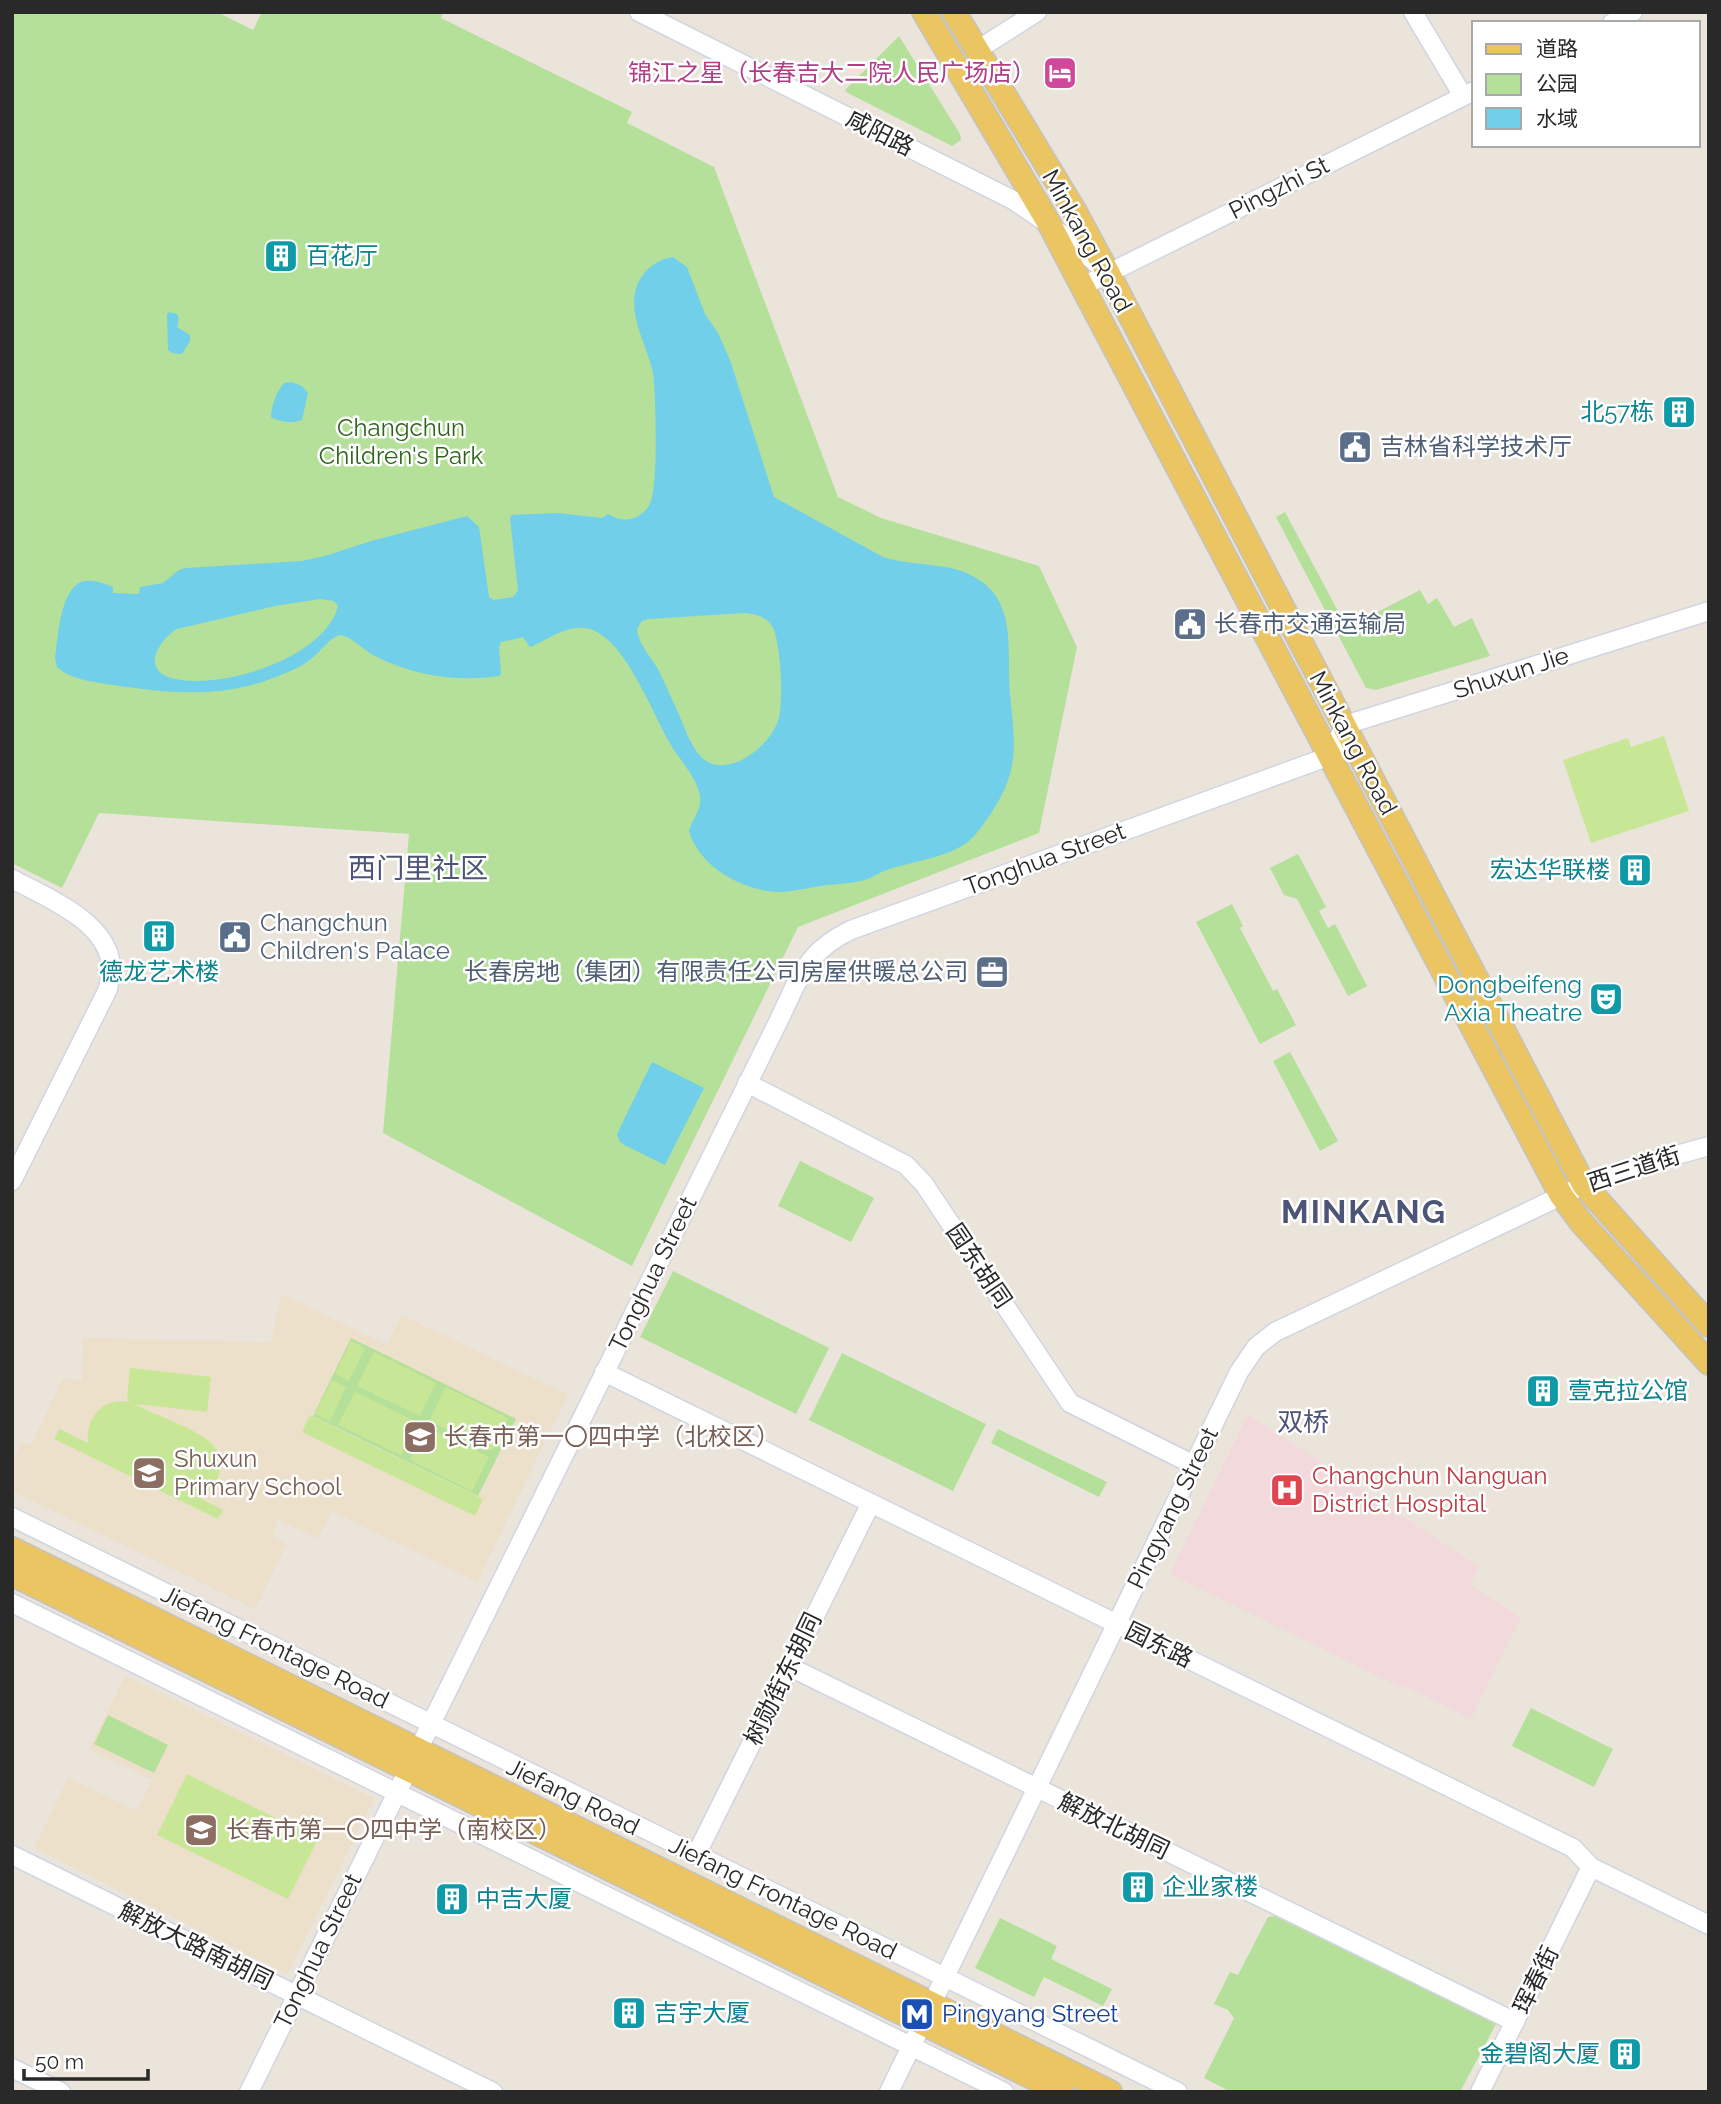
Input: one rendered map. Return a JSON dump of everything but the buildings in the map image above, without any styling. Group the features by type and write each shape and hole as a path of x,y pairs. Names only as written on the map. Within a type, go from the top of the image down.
{"main road":[{"name":"Minkang Road","path":"923,12 1051,225 1561,1195 1581,1222 1709,1363"},
{"name":"Minkang Road","path":"954,12 1074,210 1108,273 1584,1185 1709,1325"},
{"name":"Jiefang Road","path":"12,1549 412,1759"},
{"name":"Jiefang Road","path":"12,1574 412,1759 927,2013 1110,2092"},
{"name":"Jiefang Road","path":"927,2013 1062,2092"}],"street":[{"name":"咸阳路","path":"639,12 1002,194 1051,225 1108,273"},
{"path":"977,50 1037,12"},
{"path":"1413,12 1469,93"},
{"path":"1616,21 1633,12"},
{"name":"Pingzhi St","path":"1083,286 1469,93"},
{"name":"Shuxun Jie","path":"1345,725 1709,611"},
{"path":"1330,756 1345,725"},
{"name":"Tonghua Street","path":"249,2092 812,956 835,938 866,924 1330,756"},
{"path":"12,880 64,906 92,929 106,948 111,967 108,989 12,1181"},
{"name":"园东胡同","path":"747,1083 906,1165 924,1184 1070,1403 1194,1465"},
{"name":"西三道街","path":"1561,1195 1623,1170 1709,1146"},
{"name":"Pingyang Street","path":"888,2092 1243,1366 1265,1338 1561,1195"},
{"name":"园东路","path":"604,1372 1573,1848 1591,1867 1709,1925"},
{"name":"树勋街东胡同","path":"696,1855 871,1503"},
{"name":"Jiefang Frontage Road","path":"12,1517 1178,2092"},
{"path":"12,1603 1004,2092"},
{"name":"解放北胡同","path":"790,1667 1515,2022"},
{"name":"解放大路南胡同","path":"12,1855 493,2092"},
{"name":"珲春街","path":"1480,2092 1591,1867"},
{"path":"12,2068 61,2092"}],"shaded area":[{"path":"281,1294 387,1345 402,1315 568,1395 477,1582 332,1511 318,1539 277,1519 273,1537 287,1544 255,1609 12,1491 12,1463 22,1442 31,1445 63,1378 82,1381 83,1338 271,1342"},
{"name":"Changchun Nanguan District Hospital","path":"1248,1414 1479,1567 1470,1585 1521,1617 1471,1719 1170,1574"},
{"name":"长春市第一〇四中学（南校区）","path":"125,1676 374,1798 288,1974 34,1848 68,1778 137,1811 152,1780 89,1749"}],"green space":[{"name":"Changchun Children's Park","path":"12,12 217,12 253,30 262,12 443,12 441,18 632,112 627,123 714,167 838,497 881,518 1039,566 1077,647 1039,833 798,927 632,1266 383,1133 409,834 99,813 62,888 12,863"},
{"path":"899,36 960,134 961,140 952,146 845,90"},
{"path":"1285,512 1347,628 1420,590 1428,604 1437,598 1454,627 1472,618 1490,656 1376,690 1366,688 1276,517"},
{"path":"1664,736 1689,811 1591,843 1563,760 1628,738 1631,747"},
{"path":"1298,854 1326,907 1319,911 1328,928 1335,924 1367,986 1348,996 1297,899 1284,895 1270,868"},
{"path":"1232,904 1243,926 1240,928 1273,991 1277,989 1296,1025 1260,1044 1196,922"},
{"path":"1290,1052 1338,1141 1320,1151 1273,1061"},
{"path":"800,1161 874,1198 851,1242 778,1206"},
{"path":"673,1271 829,1348 796,1414 640,1337"},
{"path":"351,1338 516,1419 478,1496 313,1416"},
{"path":"351,1341 365,1348 349,1381 335,1374"},
{"path":"374,1352 436,1383 420,1416 357,1386"},
{"path":"842,1353 986,1424 953,1491 809,1420"},
{"path":"130,1368 211,1377 207,1412 135,1404 194,1431 216,1449 220,1457 220,1472 207,1493 200,1498 223,1510 218,1519 54,1439 59,1429 88,1443 90,1424 98,1410 112,1402 131,1402 127,1400"},
{"path":"332,1380 346,1387 330,1421 315,1414"},
{"path":"446,1387 508,1418 492,1451 429,1421"},
{"path":"355,1392 417,1422 401,1455 338,1425"},
{"path":"310,1415 483,1499 475,1516 302,1432"},
{"path":"426,1427 489,1457 472,1491 410,1460"},
{"path":"998,1429 1107,1482 1099,1497 991,1443"},
{"path":"1531,1708 1613,1749 1594,1787 1512,1746"},
{"path":"108,1715 168,1745 154,1773 94,1744"},
{"path":"187,1774 318,1839 288,1899 157,1835"},
{"path":"1275,1916 1496,2024 1460,2092 1231,2092 1204,2078 1234,2018 1228,2010 1214,2004 1230,1972 1238,1975 1268,1917"},
{"path":"1000,1918 1057,1946 1051,1959 1112,1989 1103,2006 1044,1977 1034,1997 975,1968"}],"water":[{"path":"673,257 687,267 705,314 718,333 730,360 774,497 883,557 954,569 976,578 996,596 1002,607 1008,632 1013,756 1001,797 969,841 950,852 884,871 865,880 793,891 752,888 725,875 702,856 689,831 700,801 692,776 671,745 627,663 603,636 590,629 567,630 530,647 523,637 501,642 501,674 483,678 452,678 406,669 377,657 350,638 340,635 294,669 262,682 220,691 156,691 113,685 76,678 57,667 57,639 66,601 77,584 86,581 113,587 113,593 139,594 140,587 163,583 179,570 186,568 302,561 467,516 479,527 489,597 494,600 513,597 518,591 510,518 512,515 558,513 602,518 608,514 626,520 640,515 649,505 653,491 656,417 653,373 636,319 634,301 641,278 651,266","holes":["320,599 334,601 338,606 329,625 292,656 267,667 215,680 191,681 171,678 157,668 155,661 159,647 177,629 275,606","744,613 763,618 775,633 781,673 780,713 773,731 757,750 735,763 712,764 702,758 694,748 637,629 642,621 649,619"]},
{"path":"169,312 177,314 177,327 190,335 190,341 182,354 168,350"},
{"path":"291,382 302,386 308,393 302,420 286,422 271,417 279,390 284,383"},
{"path":"652,1062 704,1088 665,1165 624,1145 617,1134"}],"place":[{"name":"锦江之星（长春吉大二院人民广场店）","path":"1060,73"},
{"name":"百花厅","path":"281,256"},
{"name":"北57栋","path":"1679,412"},
{"name":"吉林省科学技术厅","path":"1355,447"},
{"name":"长春市交通运输局","path":"1190,624"},
{"name":"宏达华联楼","path":"1635,870"},
{"name":"德龙艺术楼","path":"159,936"},
{"name":"Changchun Children's Palace","path":"235,937"},
{"name":"长春房地（集团）有限责任公司房屋供暖总公司","path":"992,972"},
{"name":"Dongbeifeng Axia Theatre","path":"1606,999"},
{"name":"壹克拉公馆","path":"1543,1391"},
{"name":"长春市第一〇四中学（北校区）","path":"420,1437"},
{"name":"Shuxun Primary School","path":"149,1473"},
{"name":"Changchun Nanguan District Hospital","path":"1287,1490"},
{"name":"长春市第一〇四中学（南校区）","path":"201,1830"},
{"name":"企业家楼","path":"1138,1887"},
{"name":"中吉大厦","path":"452,1899"},
{"name":"吉宇大厦","path":"629,2013"},
{"name":"Pingyang Street","path":"917,2014"},
{"name":"金碧阁大厦","path":"1625,2054"}],"district":[{"name":"西门里社区","path":"418,868"},
{"name":"MINKANG","path":"1364,1212"},
{"name":"双桥","path":"1303,1422"}]}
